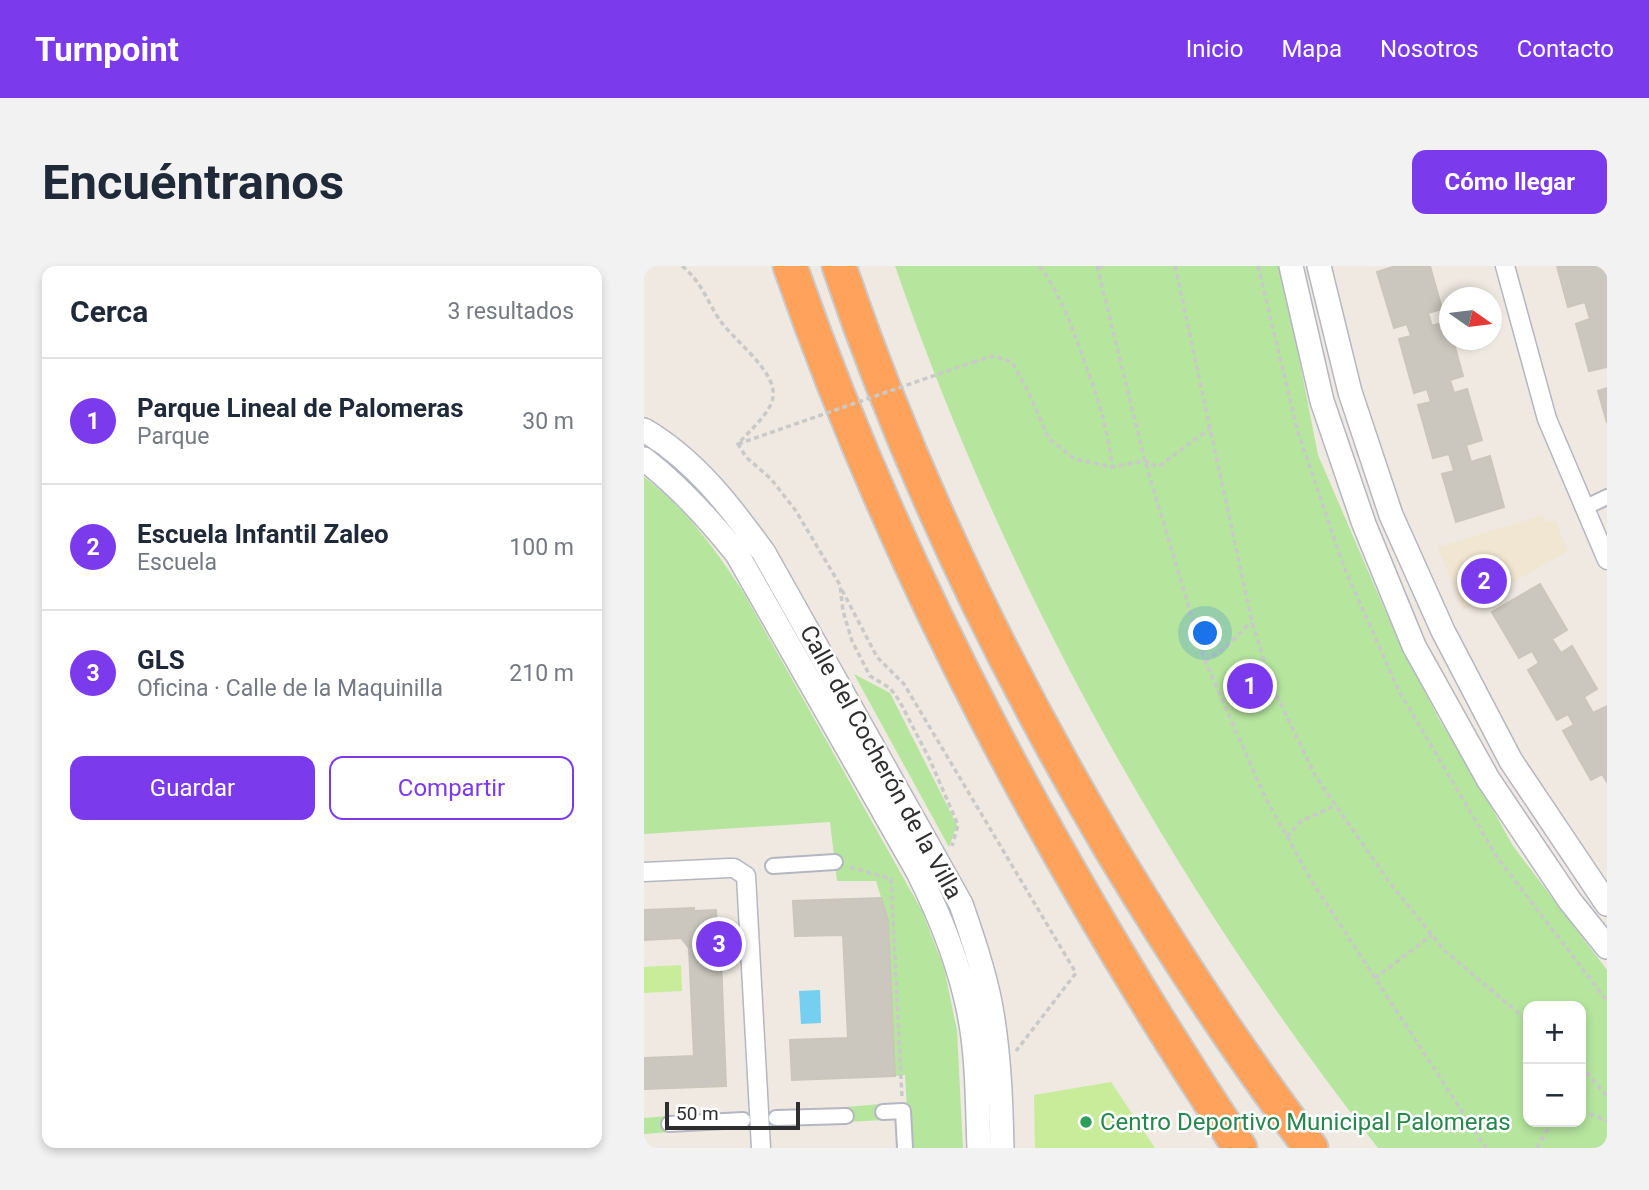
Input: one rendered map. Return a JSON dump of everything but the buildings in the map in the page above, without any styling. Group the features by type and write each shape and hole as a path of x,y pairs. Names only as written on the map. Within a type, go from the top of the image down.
{"highway":[{"path":"790,266 863,458 916,579 974,695 1042,823 1126,968 1240,1148"},
{"path":"839,266 892,408 1000,649 1072,782 1155,923 1223,1027 1311,1148"}],"street":[{"path":"1291,266 1322,401 1364,524 1414,646 1488,779 1570,901 1607,947"},
{"path":"1320,266 1350,392 1391,515 1443,631 1511,761 1607,904"},
{"path":"1505,266 1547,419 1607,560"},
{"name":"Calle del Cocherón de la Villa","path":"644,430 701,474 730,505 764,552 961,904 979,957 990,1003 997,1046 1002,1148"},
{"name":"Calle del Cocherón de la Villa","path":"644,459 674,482 737,554 918,872 937,911 955,957 969,1010 975,1057 979,1148"},
{"path":"1584,508 1607,498"},
{"path":"773,866 835,862"},
{"path":"644,872 734,868 746,876 761,1148"},
{"path":"883,1112 903,1111 905,1148"},
{"path":"776,1118 846,1116"},
{"path":"669,1124 743,1120"}],"path":[{"path":"682,266 695,277 720,321 771,382 774,395 770,410 738,444"},
{"path":"1040,266 1068,314 1097,391 1109,436 1112,467"},
{"path":"1107,266 1097,267 1145,461 1205,661 1266,799 1313,883 1486,1148"},
{"path":"1175,266 1252,622 1272,686 1316,777 1390,883 1445,951 1523,1017"},
{"path":"738,444 994,356 1012,362 1049,439 1075,459 1112,467 1145,461 1158,467 1209,429"},
{"path":"738,444 746,457 771,479 796,511 877,657 904,684 1076,973 1011,1057"},
{"path":"839,585 852,641 870,676 890,688 899,700 930,760 958,825 949,855"},
{"path":"1205,661 1227,646 1252,622"},
{"path":"1287,837 1301,821 1336,805"},
{"path":"835,862 891,879 903,1111"},
{"path":"1375,978 1432,934"},
{"path":"1586,1072 1607,1096"},
{"path":"1586,1114 1607,1121"},
{"path":"1537,1148 1549,1127"}],"shaded area":[{"path":"1543,515 1546,522 1555,520 1568,551 1463,610 1438,547"}],"green space":[{"path":"895,266 1281,266 1318,455 1397,638 1439,719 1513,846 1607,970 1607,1148 1378,1148 1302,1047 1163,836 1100,727 1042,615 988,501 939,384"},
{"path":"644,477 686,515 742,590 922,911 944,968 957,1030 963,1148 909,1148 905,1075 895,1076 888,920 876,881 837,881 830,822 644,834"},
{"path":"854,674 890,693 957,825 949,847"},
{"path":"681,965 682,991 644,993 644,967"},
{"name":"Centro Deportivo Municipal Palomeras","path":"1111,1082 1155,1148 1035,1148 1034,1095"},
{"path":"882,1104 883,1120 846,1122 845,1107"},
{"path":"668,1116 669,1132 644,1134 644,1118"}],"water":[{"path":"820,990 821,1023 801,1024 799,991"}],"place":[{"name":"Escuela Infantil Zaleo","path":"1484,581"},
{"name":"Parque Lineal de Palomeras","path":"1250,686"},
{"name":"GLS","path":"719,944"},
{"name":"Centro Deportivo Municipal Palomeras","path":"1086,1122"}]}
